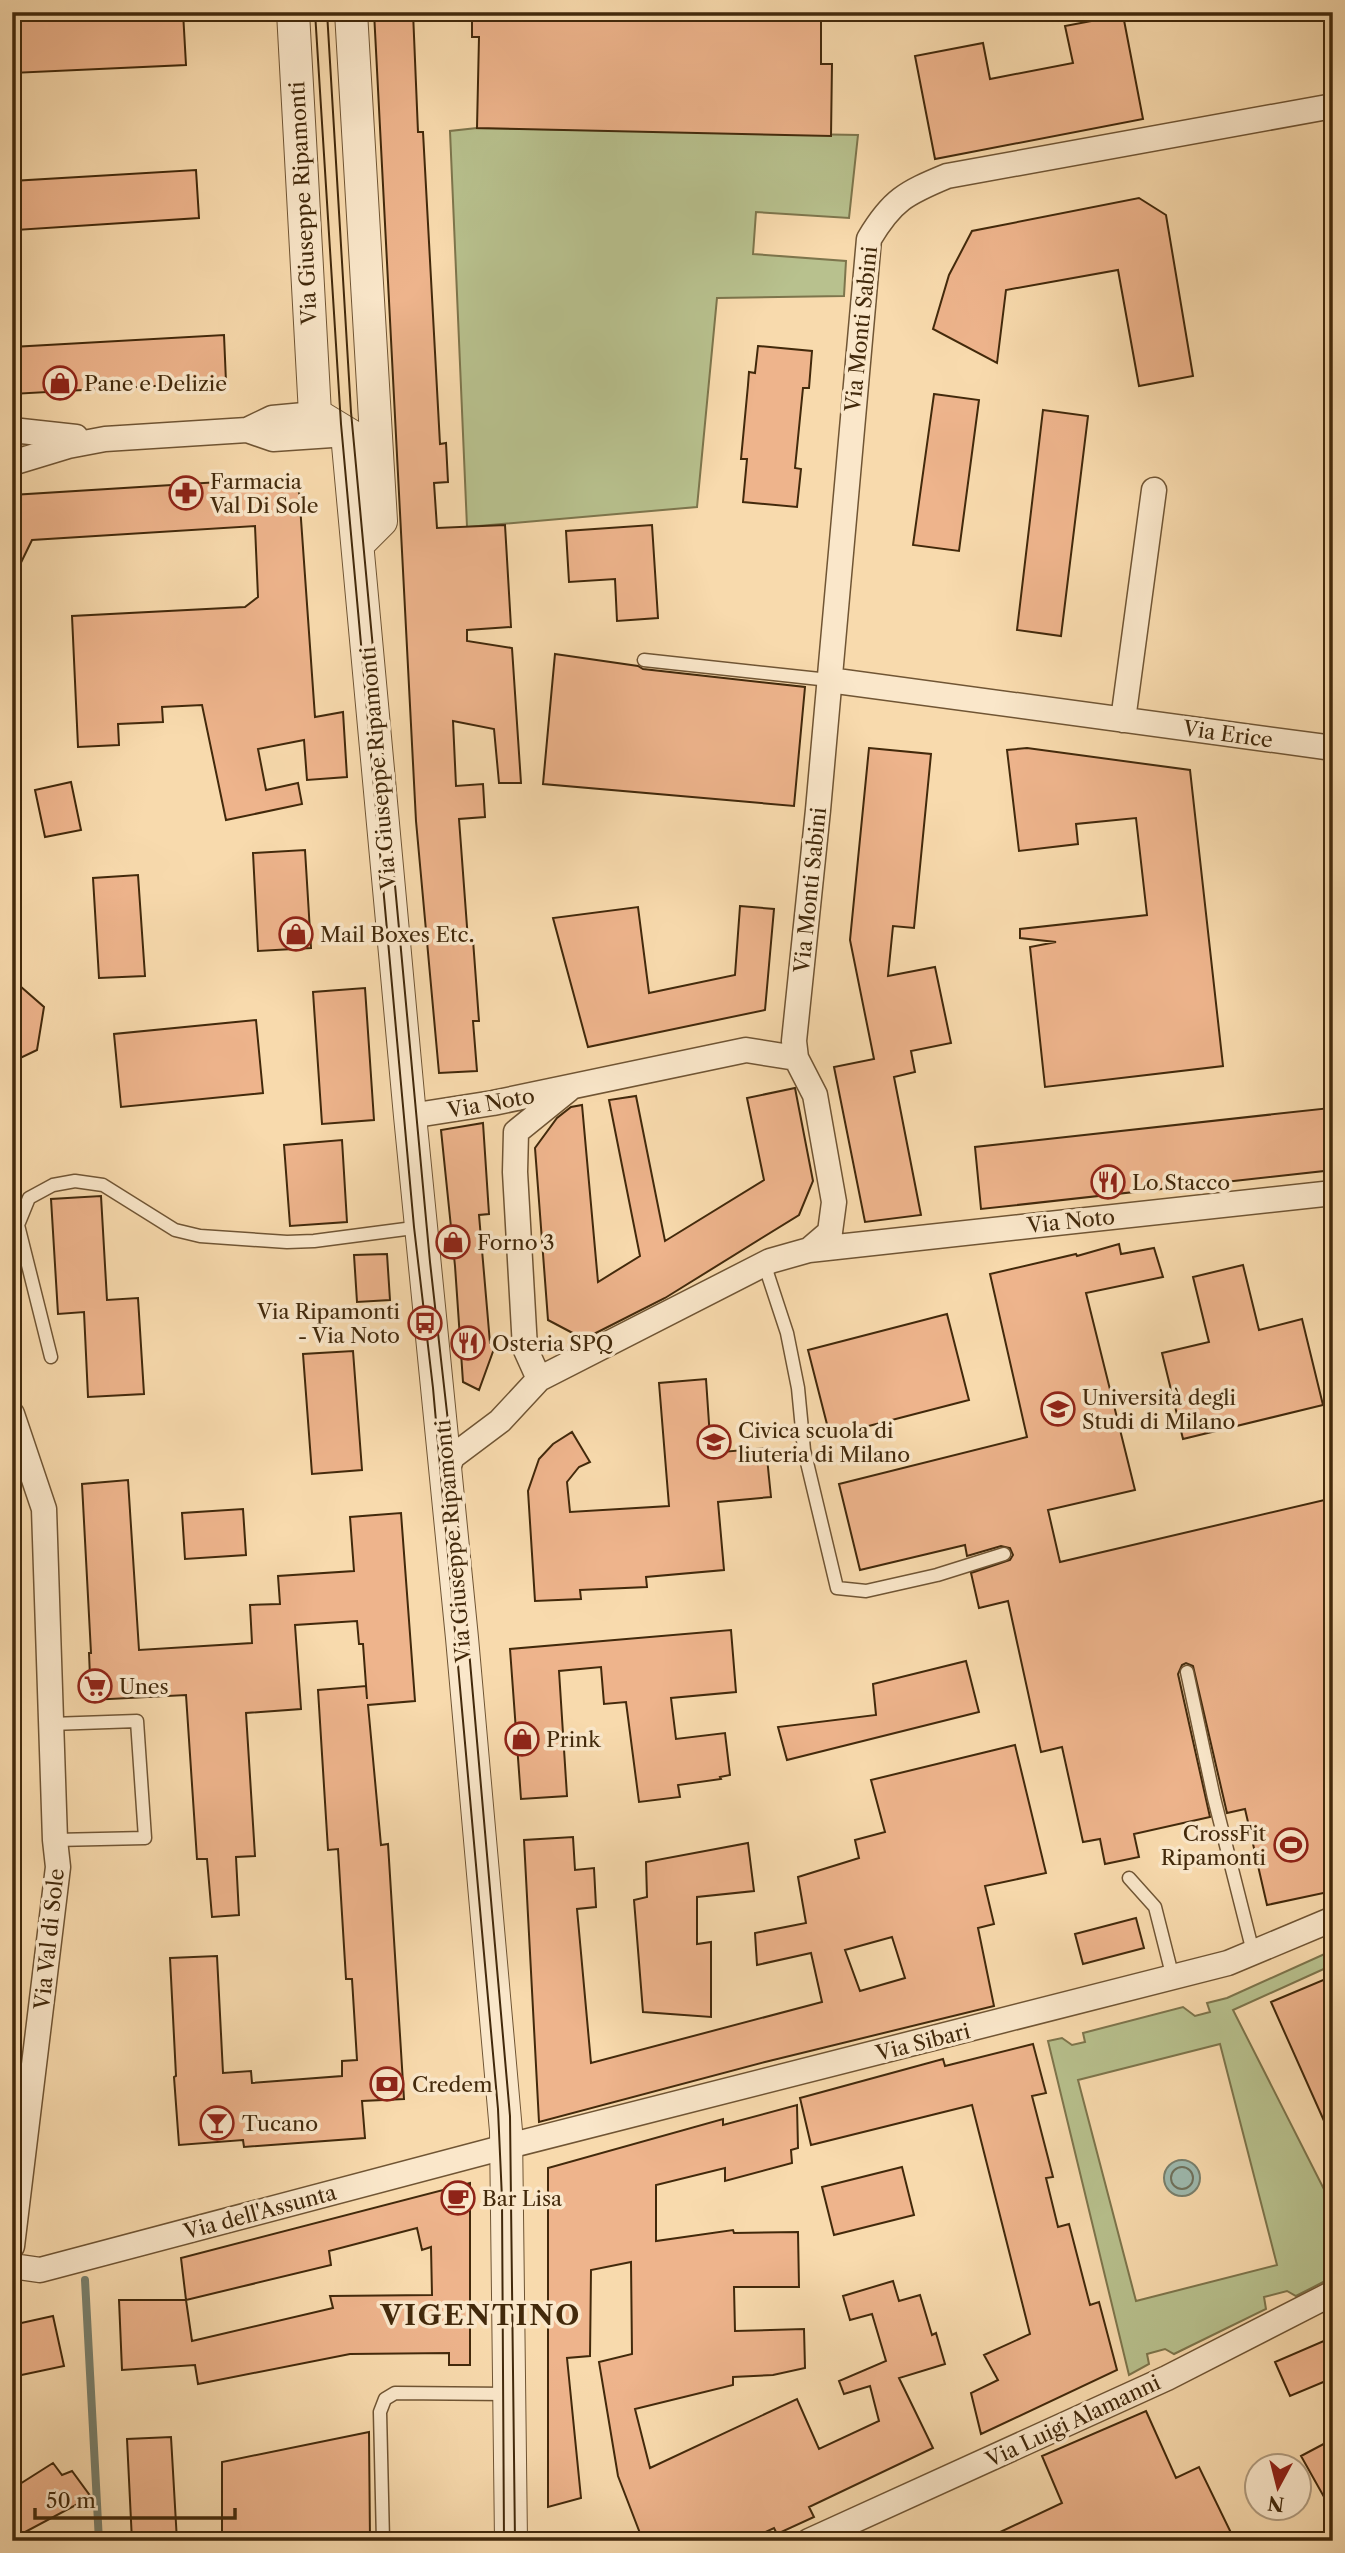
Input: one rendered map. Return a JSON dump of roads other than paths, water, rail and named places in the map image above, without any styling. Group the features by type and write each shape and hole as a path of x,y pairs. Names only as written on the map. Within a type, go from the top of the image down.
{"street":[{"name":"Via Giuseppe Ripamonti","path":"293,12 315,414"},
{"path":"351,12 381,521 358,544"},
{"name":"Via Monti Sabini","path":"796,1058 794,1041 818,810 869,239 883,215 907,193 947,176 1333,106"},
{"path":"247,430 273,439 348,433 375,410"},
{"path":"12,463 105,439 247,430 272,418 315,414 377,450"},
{"path":"12,430 105,439"},
{"name":"Via Giuseppe Ripamonti","path":"348,433 507,2147 510,2541"},
{"path":"829,680 1123,720 1154,490"},
{"name":"Via Erice","path":"1123,720 1333,748"},
{"name":"Via Noto","path":"410,1116 571,1088 746,1050 796,1058"},
{"path":"796,1058 815,1095 834,1202 830,1232 809,1250"},
{"name":"Via Noto","path":"539,1379 525,1348 515,1172 516,1132 571,1088"},
{"name":"Via Noto","path":"446,1471 452,1457 500,1421 539,1379 764,1262 809,1250 1333,1193"},
{"name":"Via Val di Sole","path":"12,1414 44,1504 58,1867 12,2246"},
{"name":"Via Sibari","path":"507,2147 1228,1964 1333,1919"},
{"name":"Via dell'Assunta","path":"12,2266 40,2270 507,2147"},
{"name":"Via Luigi Alamanni","path":"809,2541 1167,2378 1333,2293"}],"lane":[{"path":"644,660 829,680"},
{"path":"51,1357 18,1225 29,1198 53,1185 75,1181 103,1185 175,1230 200,1236 286,1242 314,1241 422,1227"},
{"path":"764,1262 787,1333 798,1388 804,1450 837,1588 866,1591 1004,1554"},
{"path":"1187,1672 1217,1811 1253,1952"},
{"name":"Via Val di Sole","path":"51,1724 137,1721 145,1838 55,1840"},
{"path":"1129,1878 1155,1907 1173,1978"},
{"path":"383,2541 380,2412 385,2399 395,2393 509,2394"}],"water":[{"path":"1182,2160 1195,2165 1200,2178 1195,2191 1182,2196 1169,2191 1164,2178 1169,2165"}],"waterway":[{"path":"85,2280 99,2541"}],"tram line":[{"path":"315,12 341,424 414,1227 433,1388 498,2109 502,2199 504,2541"},
{"path":"327,12 351,412 430,1262 452,1457 510,2116 515,2541"}],"place":[{"name":"Pane e Delizie","path":"60,383"},
{"name":"Farmacia Val Di Sole","path":"186,493"},
{"name":"Mail Boxes Etc.","path":"296,934"},
{"name":"Lo Stacco","path":"1108,1182"},
{"name":"Forno 3","path":"453,1242"},
{"name":"Via Ripamonti - Via Noto","path":"425,1323"},
{"name":"Osteria SPQ","path":"468,1343"},
{"name":"Università degli Studi di Milano","path":"1058,1409"},
{"name":"Civica scuola di liuteria di Milano","path":"714,1442"},
{"name":"Unes","path":"95,1686"},
{"name":"Prink","path":"522,1739"},
{"name":"CrossFit Ripamonti","path":"1291,1845"},
{"name":"Credem","path":"387,2084"},
{"name":"Tucano","path":"217,2123"},
{"name":"Bar Lisa","path":"458,2198"}],"district":[{"name":"VIGENTINO","path":"481,2315"}]}
